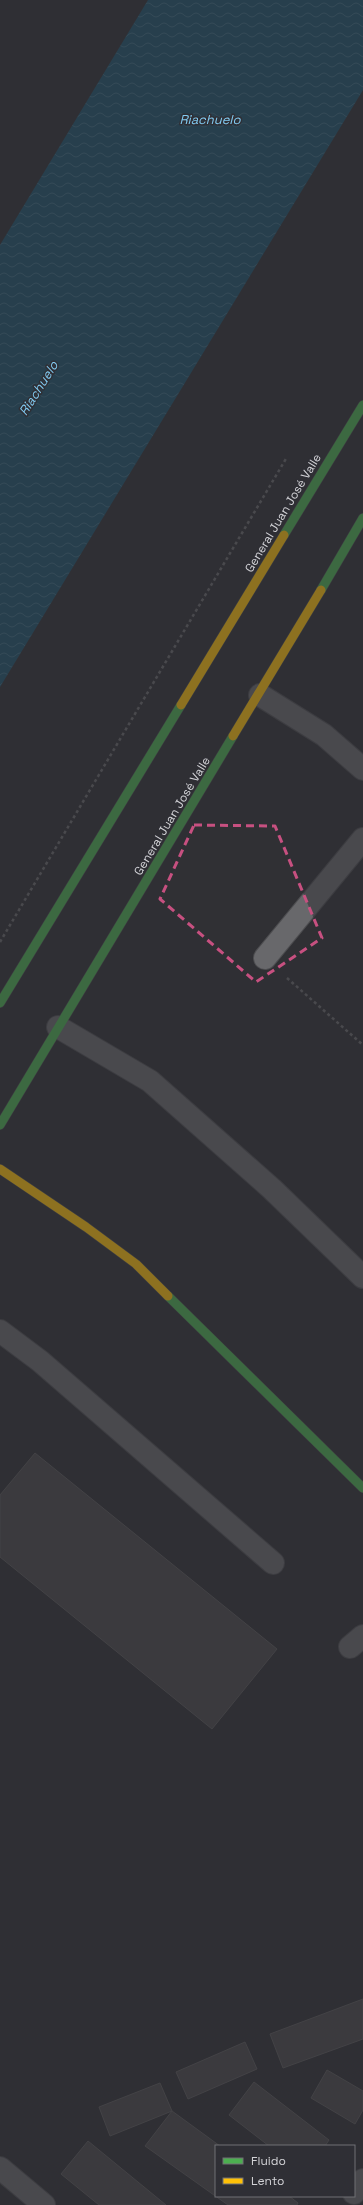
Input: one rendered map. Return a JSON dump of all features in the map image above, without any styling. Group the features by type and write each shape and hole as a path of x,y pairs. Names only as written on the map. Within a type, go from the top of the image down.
{"street":[{"name":"General Juan José Valle","path":"0,1003 363,405"},
{"name":"General Juan José Valle","path":"0,1126 58,1027 260,695 363,518"},
{"path":"260,695 324,735 363,769"},
{"path":"264,958 363,839"},
{"path":"58,1027 150,1081 272,1189 363,1277"},
{"path":"0,1169 80,1222 136,1264 363,1488"},
{"path":"0,1331 40,1361 273,1563"},
{"path":"0,2168 44,2205"},
{"path":"355,2192 363,2180"}],"path":[{"path":"0,942 287,457"},
{"path":"264,958 363,1045"}],"highlighted area":[{"path":"194,825 275,826 322,938 256,982 160,899"}],"water":[{"name":"Riachuelo","path":"148,0 363,0 363,90 0,687 0,245"}],"building":[{"path":"35,1453 277,1649 212,1729 0,1557 0,1495"},
{"path":"363,1999 363,2039 283,2068 270,2034"},
{"path":"245,2042 257,2069 188,2099 176,2072"},
{"path":"327,2070 363,2091 363,2110 355,2124 311,2098"},
{"path":"254,2082 329,2140 326,2145 268,2145 229,2115"},
{"path":"160,2083 172,2111 110,2136 99,2107"},
{"path":"172,2111 219,2145 215,2145 215,2196 145,2146"},
{"path":"88,2141 166,2205 99,2205 61,2174"},
{"path":"217,2197 290,2197 298,2203 297,2205 228,2205"}],"traffic: fast":[{"path":"284,535 363,405"},
{"path":"321,590 363,518"},
{"path":"0,1003 181,705"},
{"path":"0,1125 233,736"},
{"path":"168,1296 363,1488"}],"traffic: slow":[{"path":"181,705 284,535"},
{"path":"233,736 321,590"},
{"path":"0,1169 86,1227 136,1264 168,1296"}]}
